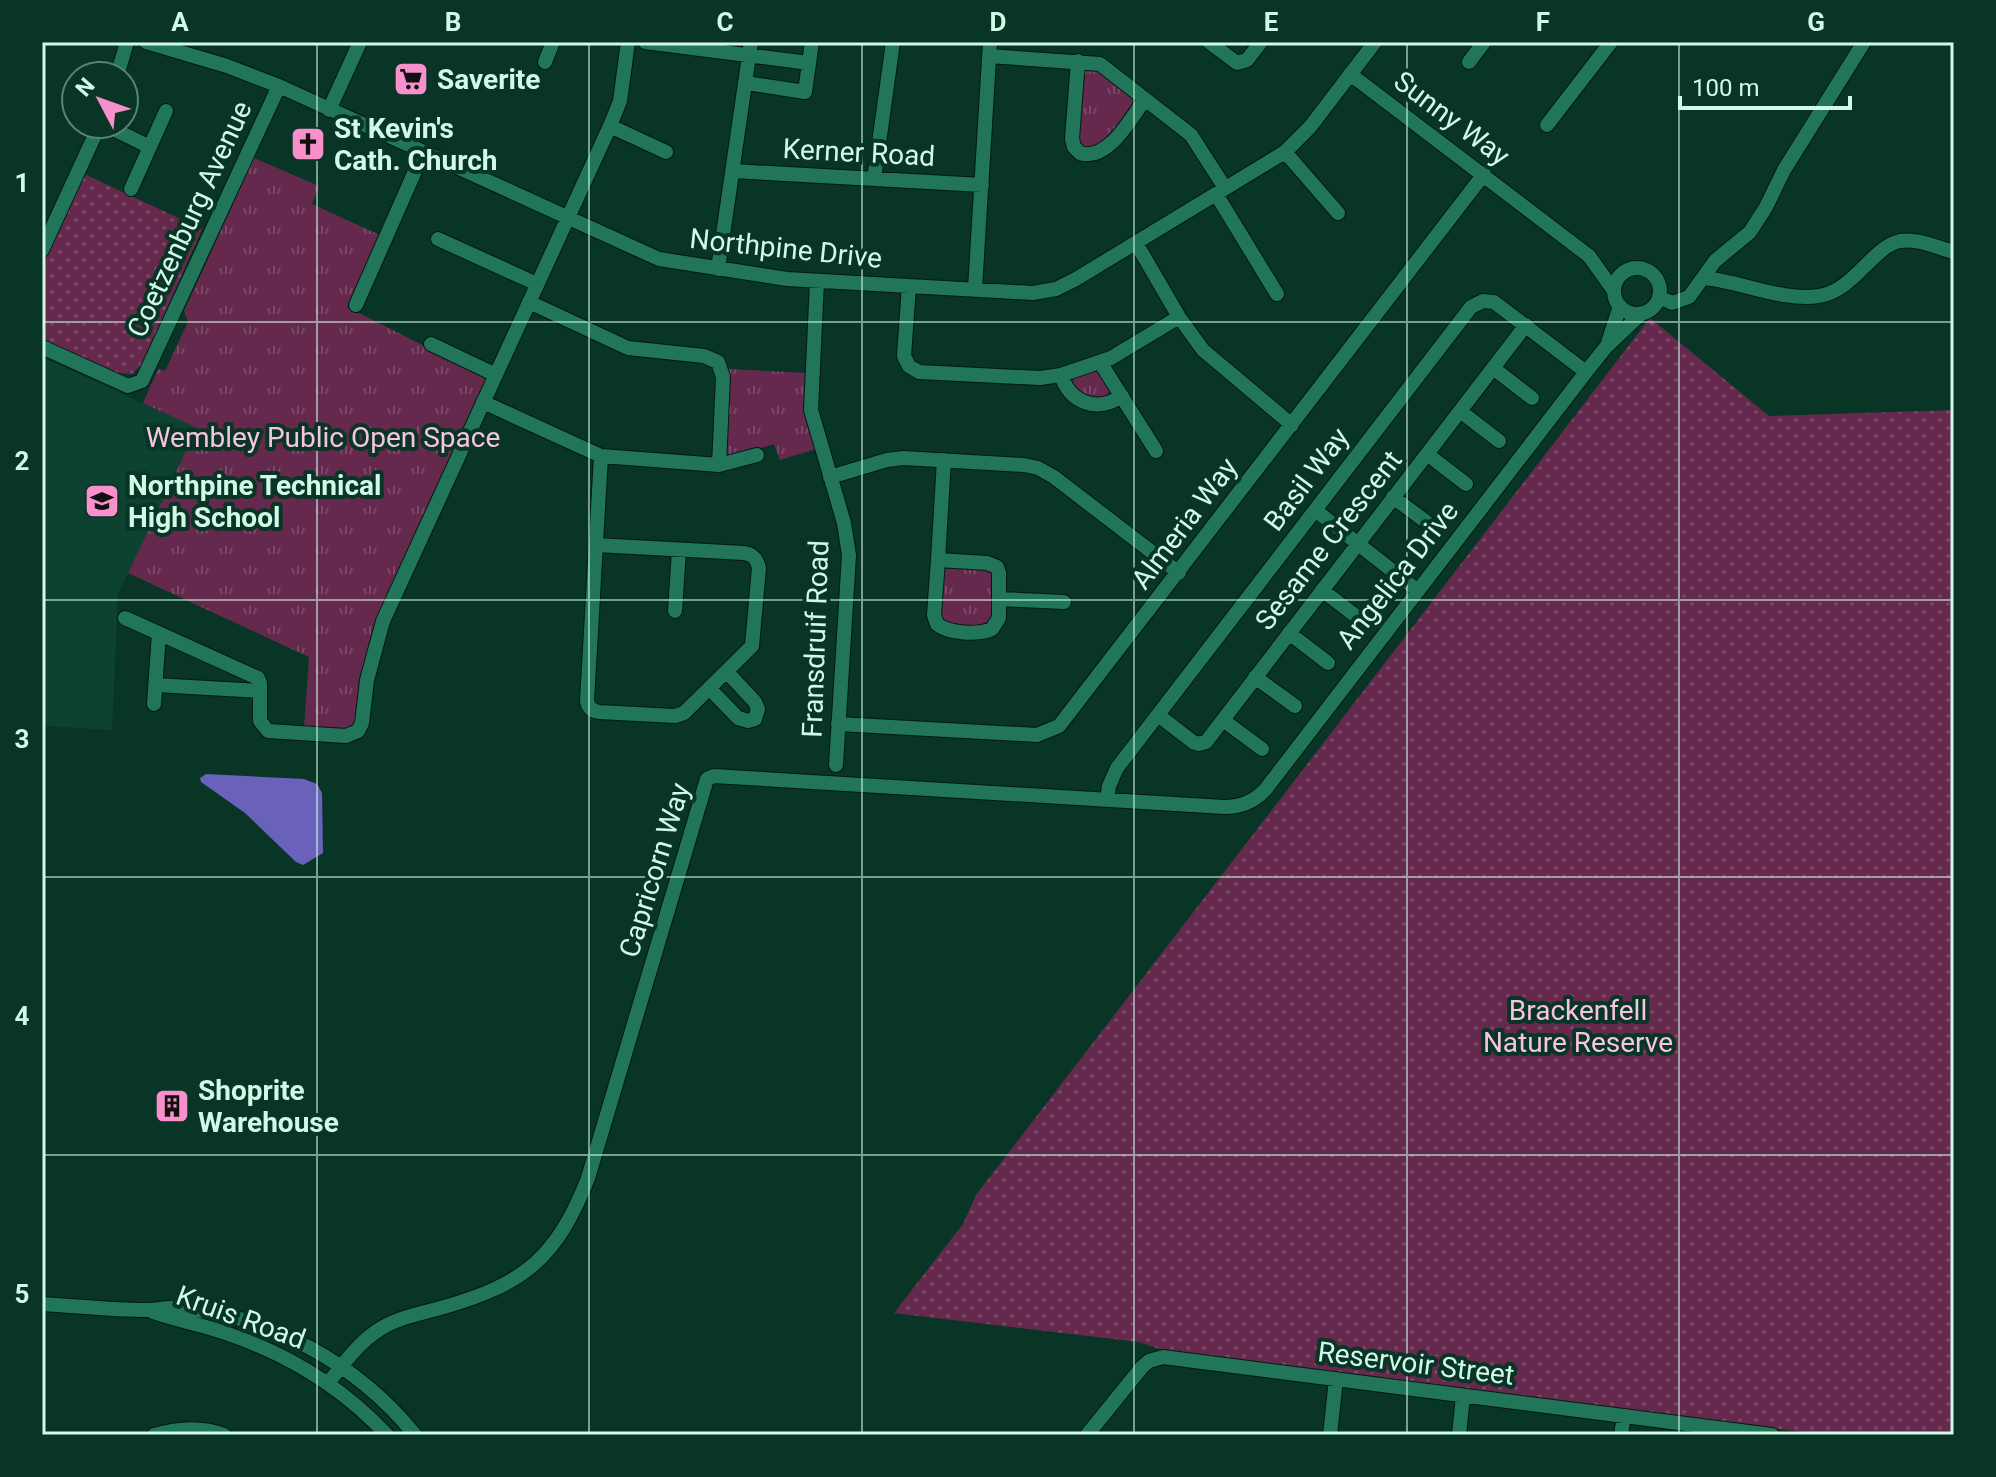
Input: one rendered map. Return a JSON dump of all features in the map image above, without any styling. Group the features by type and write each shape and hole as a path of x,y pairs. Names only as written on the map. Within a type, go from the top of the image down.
{"street":[{"name":"Northpine Drive","path":"146,42 227,66 279,86 649,256 718,269 817,281 1033,293 1056,289 1076,279 1285,152 1310,127 1375,42"},
{"path":"329,110 360,42"},
{"path":"545,62 553,42"},
{"path":"125,618 258,678 260,721 268,731 346,736 358,731 362,723 371,659 383,621 610,126 620,101 628,42"},
{"path":"645,42 750,49 809,63"},
{"path":"746,83 805,92 812,42"},
{"path":"874,179 893,42"},
{"path":"1209,42 1232,60 1241,63 1261,42"},
{"path":"1469,62 1484,42"},
{"path":"1547,125 1611,42"},
{"path":"1659,297 1672,303 1685,301 1715,261 1750,232 1784,170 1864,42"},
{"path":"718,269 750,49"},
{"path":"975,289 989,49 1100,64 1191,135 1277,294"},
{"path":"1078,61 1072,139 1080,153 1093,155 1111,143 1145,99"},
{"name":"Sunny Way","path":"1350,74 1589,256"},
{"name":"Coetzenburg Avenue","path":"42,347 128,386 142,381 279,86"},
{"path":"131,189 166,111"},
{"path":"610,126 666,152"},
{"path":"42,250 94,140"},
{"path":"135,140 150,147"},
{"path":"1285,152 1338,213"},
{"path":"356,305 423,153"},
{"name":"Kerner Road","path":"733,171 982,185"},
{"name":"Almeria Way","path":"838,724 1037,735 1053,730 1068,717 1484,174"},
{"path":"438,239 537,284"},
{"path":"1704,278 1803,298 1822,296 1841,288 1881,252 1900,241 1918,242 1954,252"},
{"path":"1136,243 1179,317 1212,360 1292,425"},
{"path":"1589,256 1626,271 1641,269 1658,283 1659,297 1655,305 1606,347"},
{"path":"1589,256 1614,291 1620,306 1634,314 1642,313"},
{"path":"1614,291 1616,283 1626,271"},
{"name":"Fransdruif Road","path":"817,281 811,410 844,523 849,555 836,765"},
{"path":"909,286 904,356 912,369 919,372 1040,378 1061,375 1100,362 1179,317"},
{"name":"Basil Way","path":"1107,800 1117,768 1471,307 1483,301 1494,302 1586,372"},
{"path":"529,302 628,348 704,356 718,362 723,377 719,465"},
{"path":"1606,347 1620,306"},
{"name":"Sesame Crescent","path":"1158,715 1199,744 1206,742 1526,325"},
{"path":"431,344 496,375"},
{"name":"Angelica Drive","path":"1244,804 1265,790 1606,347"},
{"path":"1100,362 1156,451"},
{"path":"1493,368 1532,398"},
{"path":"1061,375 1071,394 1083,402 1103,405 1122,396"},
{"path":"483,402 601,456 719,465 757,455"},
{"path":"1460,411 1499,441"},
{"path":"1427,454 1466,484"},
{"path":"596,545 748,554 757,561 759,568 751,648 680,715 599,712 587,701 601,456"},
{"path":"830,477 894,458 1024,465 1047,472 1179,573"},
{"path":"938,560 994,565 999,573 998,623 989,631 948,631 940,627 934,615 944,460"},
{"path":"1393,497 1433,527"},
{"path":"1315,510 1418,591"},
{"path":"675,611 679,550"},
{"path":"1322,590 1361,620"},
{"path":"999,599 1064,602"},
{"path":"154,704 159,633"},
{"path":"1289,633 1328,663"},
{"path":"710,689 738,718 748,721 755,719 758,709 755,702 727,672"},
{"path":"1255,677 1295,706"},
{"path":"155,685 260,691"},
{"path":"1223,720 1262,749"},
{"name":"Capricorn Way","path":"341,1366 367,1338 383,1327 482,1296 509,1283 542,1258 558,1239 577,1207 588,1178 707,779 714,776 1224,807 1244,804"},
{"name":"Kruis Road","path":"42,1304 148,1311 175,1307 223,1315 269,1329 341,1366 378,1397 415,1435"},
{"name":"Kruis Road","path":"148,1311 227,1333 269,1350 329,1382 387,1435"},
{"name":"Reservoir Street","path":"1087,1435 1142,1367 1158,1358 1772,1435"},
{"path":"329,1382 341,1366"},
{"path":"1330,1435 1336,1379"},
{"path":"1459,1435 1463,1396"},
{"path":"1621,1435 1624,1416"},
{"path":"154,1435 181,1428 203,1429 224,1435"}],"shaded area":[{"name":"Northpine Technical High School","path":"42,357 197,428 118,594 112,730 42,726"},
{"path":"206,774 304,779 317,784 322,793 323,853 303,865 296,862 245,813 201,782 200,778"}],"green space":[{"path":"1093,67 1130,94 1133,106 1106,140 1081,147 1077,138 1083,71"},
{"name":"Wembley Public Open Space","path":"254,158 319,186 312,204 382,236 347,307 484,376 486,383 379,618 358,722 351,730 304,728 309,657 128,573 197,428 143,403 158,369 165,371 188,322 184,311"},
{"path":"82,173 202,229 143,363 132,374 118,373 42,339 42,263"},
{"name":"Brackenfell Nature Reserve","path":"1650,318 1769,416 1954,410 1954,1435 1827,1435 1166,1351 1139,1342 894,1313 963,1224 976,1195"},
{"path":"729,369 807,373 816,449 780,460 774,444 732,457 726,455"},
{"path":"1094,371 1100,373 1110,390 1104,399 1086,398 1071,383 1075,377"},
{"path":"948,566 987,567 993,571 993,617 986,627 945,625 939,595 941,578"}],"place":[{"name":"Saverite","path":"411,79"},
{"name":"St Kevin's Cath. Church","path":"308,144"},
{"name":"Northpine Technical High School","path":"102,501"},
{"name":"Shoprite Warehouse","path":"172,1106"}]}
